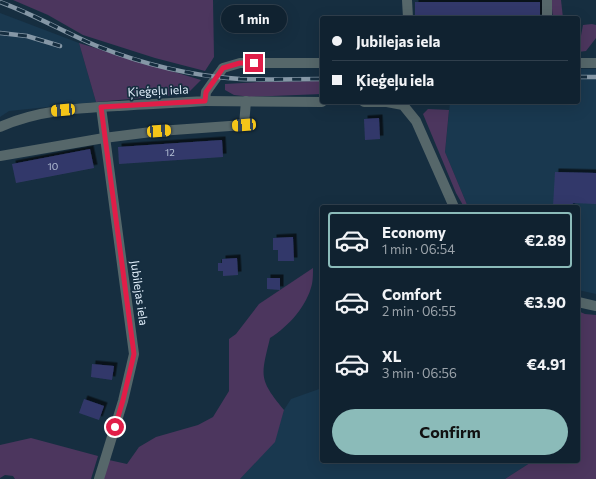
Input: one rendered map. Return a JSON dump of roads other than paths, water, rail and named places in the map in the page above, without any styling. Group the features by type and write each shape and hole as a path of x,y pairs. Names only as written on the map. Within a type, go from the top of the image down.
{"street":[{"path":"407,0 408,16"},
{"path":"547,0 547,16"},
{"name":"Ķieģeļu iela","path":"0,127 22,119 51,112 101,107 205,101 206,92 223,68 240,63 320,63"},
{"path":"580,63 596,63"},
{"path":"205,101 320,102"},
{"path":"0,156 104,138 159,131 244,125 246,101"},
{"path":"398,104 403,105 416,120 453,205"},
{"name":"Jubilejas iela","path":"99,479 123,400 134,354 101,107"},
{"path":"580,302 596,306"}],"railway":[{"path":"0,2 97,46 149,64 204,75 240,79 320,79"},
{"path":"0,33 27,36 60,46"},
{"path":"580,77 596,77"}]}
